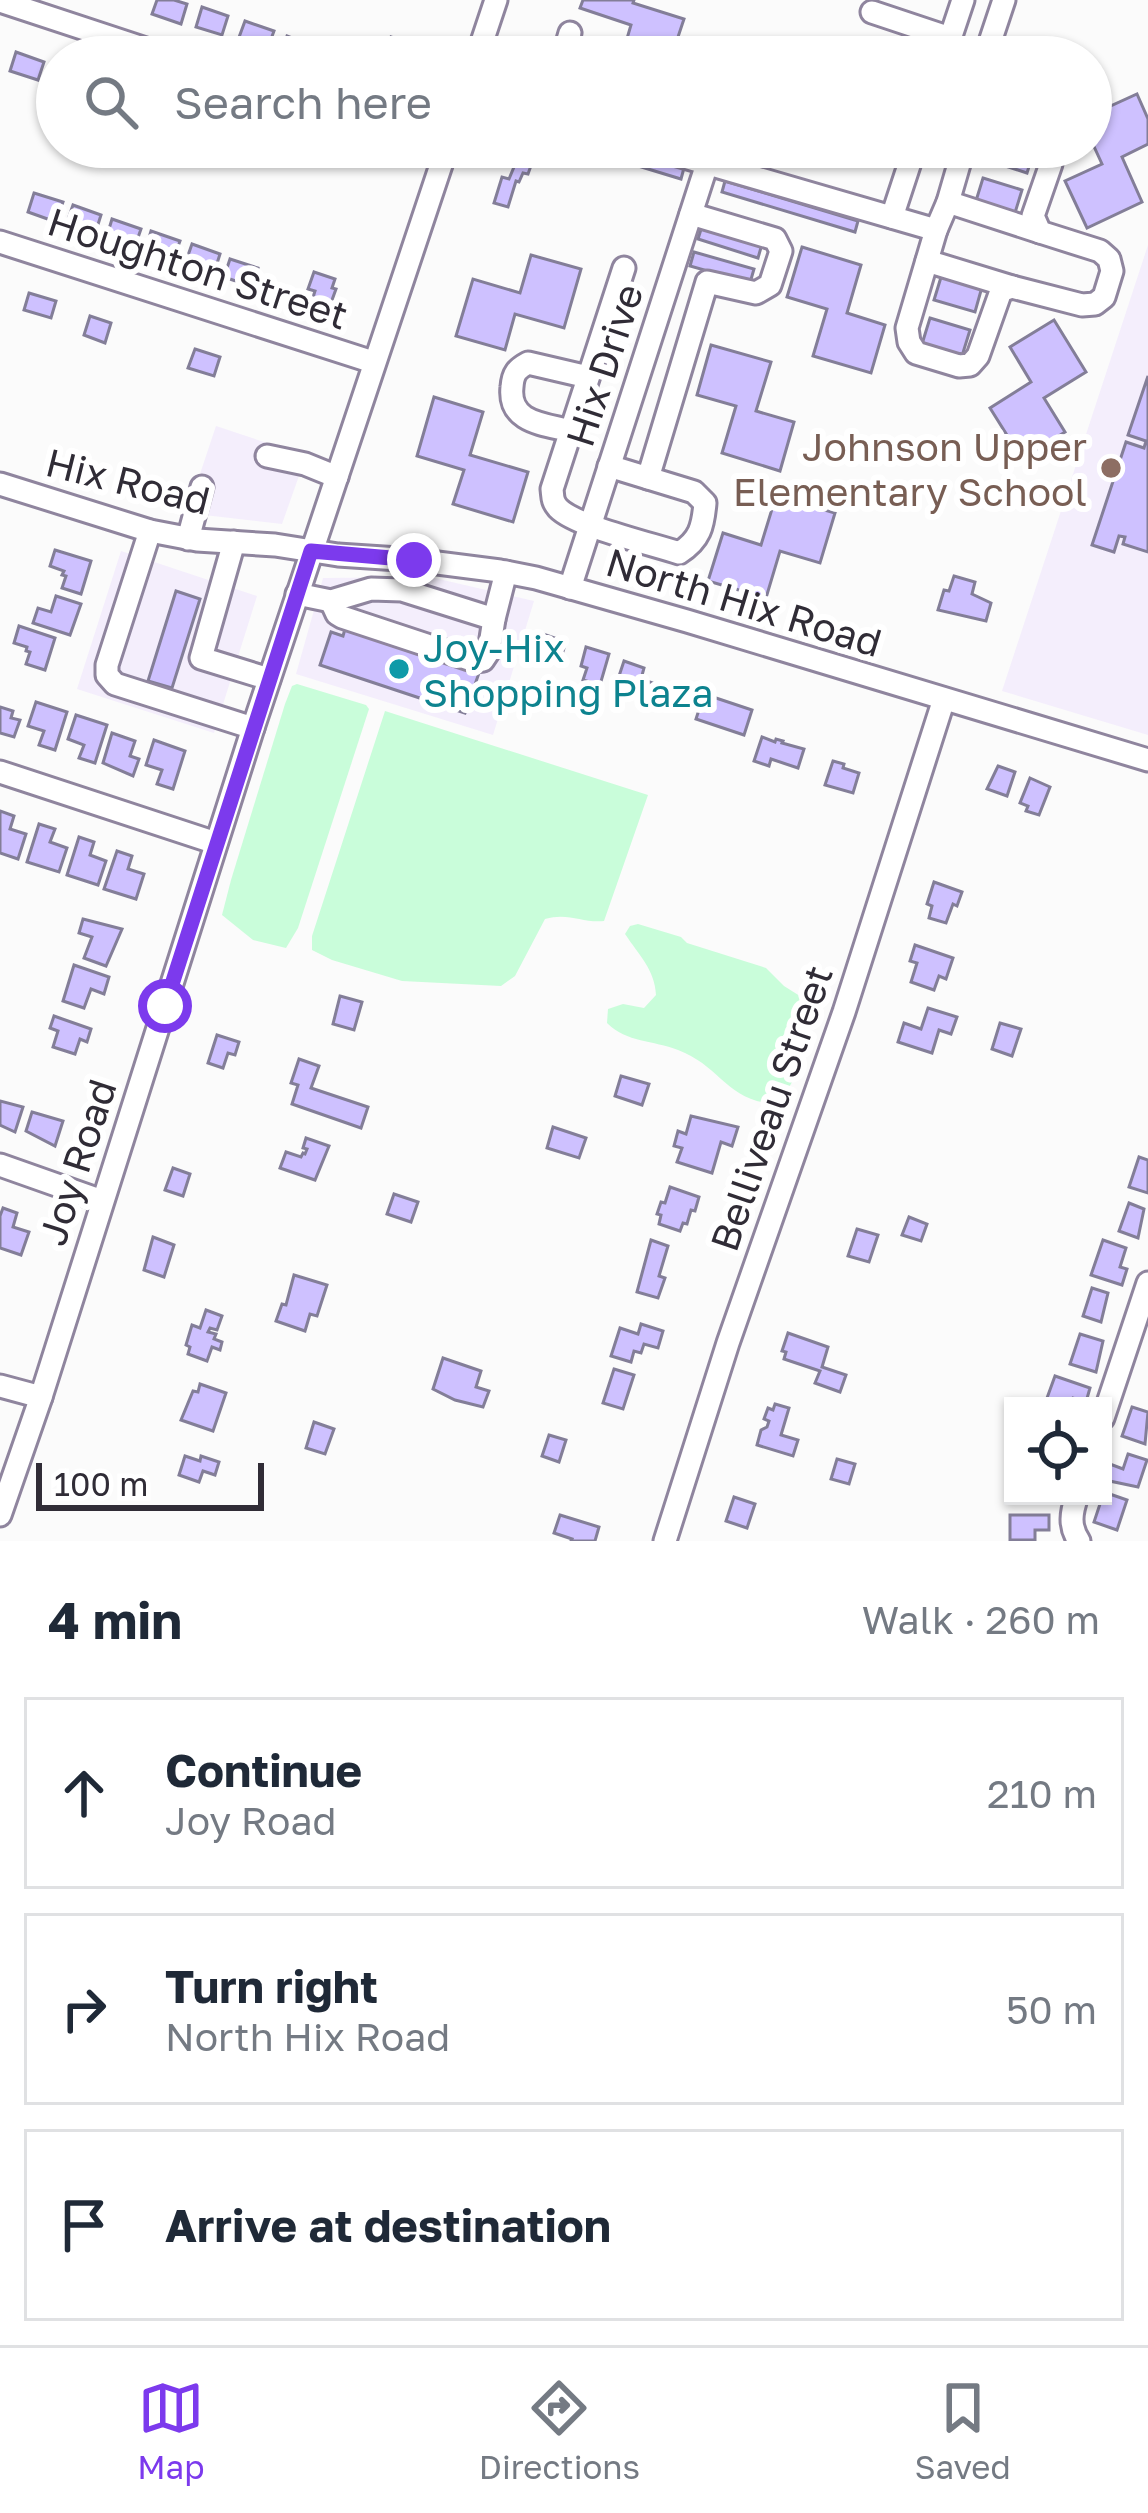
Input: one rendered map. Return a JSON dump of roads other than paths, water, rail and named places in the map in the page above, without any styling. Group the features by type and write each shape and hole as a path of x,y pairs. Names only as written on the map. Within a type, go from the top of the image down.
{"street":[{"path":"484,36 496,0"},
{"path":"951,36 963,0"},
{"path":"992,36 1004,0"},
{"path":"0,1 106,36"},
{"path":"872,12 923,36"},
{"name":"Joy Road","path":"0,1514 437,168"},
{"name":"Hix Drive","path":"570,588 706,168"},
{"path":"721,168 936,230"},
{"path":"892,217 908,168"},
{"path":"958,168 907,328 916,353 970,365 978,356 1001,291 1012,287"},
{"path":"1040,232 1033,216 1050,168"},
{"path":"927,261 1082,304 1095,304 1103,297 1112,271 1109,259 1100,251 948,202"},
{"path":"672,272 756,293 770,286 781,251 775,239 691,214"},
{"name":"Houghton Street","path":"0,242 374,362"},
{"path":"609,466 694,492 705,503 703,527 693,544 680,553 590,524 559,509 553,500 552,489 624,268"},
{"path":"648,478 707,282"},
{"path":"571,431 522,417 515,410 511,399 514,373 528,363 588,377"},
{"path":"266,456 337,477"},
{"name":"Hix Road","path":"0,484 150,531 311,551"},
{"path":"188,538 202,487"},
{"path":"150,531 107,675 115,684 254,728"},
{"path":"234,542 201,658 269,679"},
{"name":"North Hix Road","path":"311,551 506,572 1145,752"},
{"path":"331,601 342,616 483,660 506,572"},
{"path":"297,594 331,601 370,590 402,590 494,619"},
{"name":"Belliveau Street","path":"665,1541 944,699"},
{"path":"0,772 216,843"},
{"path":"0,1165 102,1201"},
{"path":"1110,1397 1148,1282"},
{"path":"0,1385 41,1397"},
{"path":"1074,1505 1071,1516 1079,1541"}],"place":[{"name":"Johnson Upper Elementary School","path":"1111,468"},
{"name":"Joy-Hix Shopping Plaza","path":"399,669"}]}
